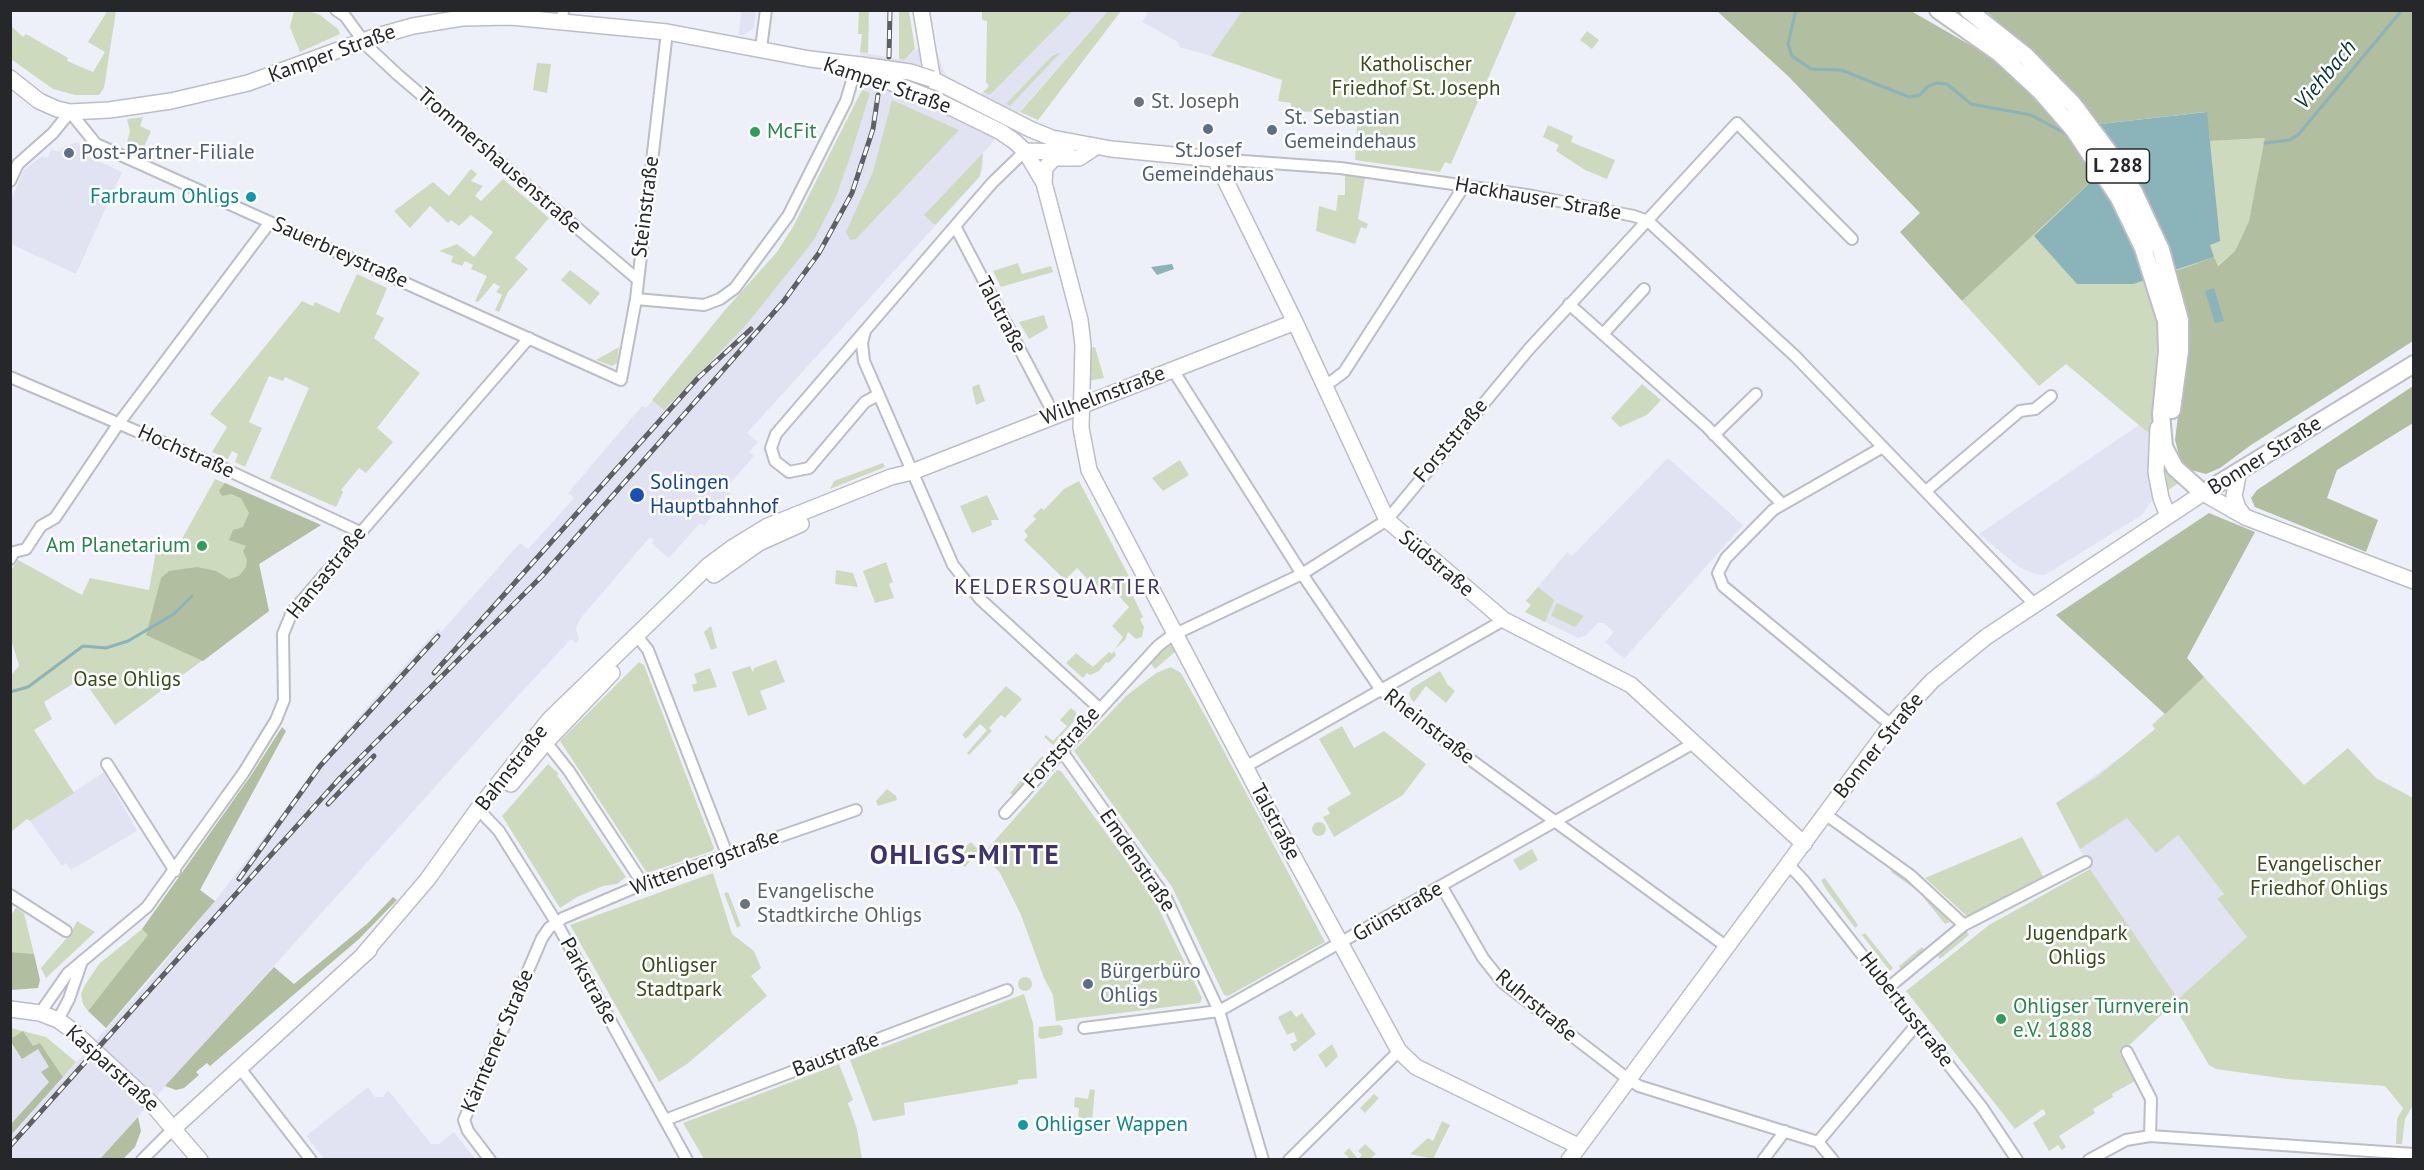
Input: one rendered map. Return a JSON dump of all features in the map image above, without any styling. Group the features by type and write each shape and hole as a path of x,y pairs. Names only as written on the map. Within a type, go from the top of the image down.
{"main road":[{"path":"921,10 936,100"},
{"name":"L 288","path":"1938,10 2021,62"},
{"name":"L 288","path":"1968,10 2021,62 2073,104 2121,170 2148,221 2169,298 2180,320 2180,351 2170,423 2170,460"},
{"name":"Kamper Straße","path":"70,112 133,107 228,88 278,74 363,41 436,21 562,15 761,48 810,58 859,72 936,100 1001,132 1025,151"},
{"name":"Kamper Straße","path":"859,72 909,72 932,79 1036,132"},
{"path":"10,78 39,101 70,112"},
{"name":"Hackhauser Straße","path":"1036,132 1092,150 1215,159"},
{"path":"1025,151 1092,150"},
{"path":"1044,183 1045,168 1054,158 1079,158 1092,150"},
{"name":"Talstraße","path":"1025,151 1044,183 1080,321 1083,345 1081,428 1089,470 1245,767 1399,1051 1416,1067 1578,1146"},
{"name":"Südstraße","path":"1215,159 1295,322 1387,520 1504,620 1624,680 1804,844"},
{"name":"L 288","path":"2169,298 2162,414 2164,447 2182,476 2203,493"},
{"name":"Wilhelmstraße","path":"683,598 710,565 754,533 891,477 912,472 1295,322"},
{"name":"Bonner Straße","path":"1569,1160 1891,725 1932,681 1986,637 2168,516 2414,363"},
{"name":"L 288","path":"2162,414 2156,438 2156,472 2161,498 2168,516"},
{"path":"2240,471 2234,496 2238,508 2245,517"},
{"name":"Wilhelmstraße","path":"683,598 759,543 895,485 912,472"},
{"path":"2203,493 2245,517 2414,581"},
{"name":"Bahnstraße","path":"174,1128 239,1066 392,931 419,901 549,720 683,598"},
{"name":"Bahnstraße","path":"482,812 640,639"},
{"name":"Kasparstraße","path":"10,1009 40,1013 58,1020 90,1046 174,1128 200,1160"}],"street":[{"name":"Trommershausenstraße","path":"336,10 349,20 363,41 407,82 637,279"},
{"path":"761,48 765,10"},
{"name":"Steinstraße","path":"621,381 636,299 667,32"},
{"path":"636,299 704,305 720,299 735,288 788,216 859,72"},
{"path":"10,181 18,164 53,133 70,112"},
{"name":"Sauerbreystraße","path":"70,112 96,144 621,381"},
{"name":"Forststraße","path":"1005,813 1139,664 1175,634 1302,574 1387,520 1463,426 1569,304 1737,123 1852,239"},
{"path":"878,395 865,402 808,468 793,472 777,464 772,453 774,438 839,358 992,183 1025,151"},
{"name":"Hackhauser Straße","path":"1215,159 1340,168 1602,209 1648,221 1795,356 2035,605"},
{"path":"1324,387 1344,372 1464,186"},
{"path":"10,559 14,552 27,549 41,526 55,518 118,423 270,222"},
{"name":"Talstraße","path":"955,226 1048,404"},
{"path":"1603,334 1644,289"},
{"path":"1569,304 1714,435 1782,504"},
{"path":"868,325 862,350 878,395 943,546 966,584 1099,708"},
{"name":"Hansastraße","path":"40,1013 68,973 83,958 147,907 244,772 280,712 285,689 282,646 286,621 299,602 529,338"},
{"name":"Rheinstraße","path":"1173,370 1302,574 1381,690 1444,741 1727,947"},
{"name":"Hochstraße","path":"10,377 360,532"},
{"path":"1714,435 1756,394"},
{"path":"1926,491 2020,411 2035,410 2051,396"},
{"path":"1883,447 1782,504 1754,527 1718,570 1723,586 1891,725"},
{"path":"1245,767 1504,620"},
{"path":"640,639 727,854"},
{"path":"549,720 546,742 569,771 643,884"},
{"name":"Grünstraße","path":"1084,1028 1219,1011 1341,945 1694,743"},
{"name":"Emdenstraße","path":"1061,750 1166,898 1219,1011 1263,1160"},
{"path":"107,764 175,871"},
{"name":"Wittenbergstraße","path":"556,922 643,884 856,810"},
{"name":"Parkstraße","path":"482,812 499,831 556,922 687,1160"},
{"path":"1826,814 1910,875 1964,925"},
{"path":"1888,988 1964,925 2086,862"},
{"name":"Hubertusstraße","path":"1789,865 1991,1119 2017,1160"},
{"name":"Ruhrstraße","path":"1442,887 1483,958 1502,982 1639,1086 1818,1142"},
{"path":"10,895 66,931"},
{"name":"Kärntener Straße","path":"490,1160 468,1131 464,1120 542,938 556,922"},
{"path":"58,1020 69,999 83,958"},
{"name":"Baustraße","path":"665,1120 1007,990"},
{"path":"1833,1160 1818,1142 1917,1024"},
{"path":"1289,1160 1399,1051"},
{"path":"2127,1052 2151,1099 2150,1136"},
{"path":"239,1066 310,1160"},
{"name":"Bahnstraße","path":"142,1160 174,1128"},
{"path":"1763,1160 1785,1131"},
{"path":"2089,1160 2126,1140 2150,1136 2414,1154"}],"shaded area":[{"path":"741,11 756,11 754,28 744,35 739,35"},
{"path":"1073,11 1108,11 983,153 983,169 977,180 747,433 758,442 749,452 754,456 725,489 731,494 704,526 700,523 669,558 651,543 654,540 650,537 580,619 576,629 579,639 576,643 571,639 481,736 100,1159 11,1160 11,1135 150,980 215,901 330,750 379,693 438,629 441,632 520,543 528,549 574,498 568,493 642,406 645,408 648,406 725,310 777,252 793,227 862,90 860,52 903,60 918,48 935,47 946,76 980,95 983,92 990,95"},
{"path":"1143,11 1242,11 1211,56 1179,47 1178,42 1142,22 1148,14"},
{"path":"78,142 85,155 122,172 76,274 11,244 10,202 24,170 42,156 48,158 51,149 59,152 61,148"},
{"path":"2139,425 2152,436 2155,496 2142,515 2045,575 2035,574 2019,567 1979,534"},
{"path":"1668,458 1743,525 1624,659 1605,642 1614,632 1604,623 1598,623 1585,636 1578,638 1525,612 1531,605 1526,601 1567,552 1572,556"},
{"path":"2125,754 2178,835 2224,894 2217,900 2247,937 2178,1000 2090,869 2056,803"},
{"path":"104,772 137,831 71,870 66,863 62,866 30,821"},
{"path":"23,1031 40,1043 59,1071 11,1124 11,1039"},
{"path":"368,1087 375,1097 383,1097 388,1090 431,1144 439,1144 454,1132 475,1159 324,1159 306,1136"}],"green space":[{"path":"108,10 116,11 104,88 99,95 75,95 53,89 11,59 11,26 23,37 26,34 68,58 67,61 93,72 105,52 88,42"},
{"path":"982,10 1073,11 990,95 983,92 989,86 986,82 987,21 982,20"},
{"path":"294,11 309,11 320,15 338,29 340,34 300,52 290,27"},
{"path":"859,11 869,11 868,53 860,52 862,34 858,34"},
{"path":"899,11 909,11 915,49 904,60 899,59"},
{"path":"1108,11 1121,11 1038,120 1020,112"},
{"name":"Katholischer Friedhof St. Joseph","path":"1242,11 1517,11 1451,164 1445,162 1440,172 1355,160 1358,112 1316,109 1316,112 1291,111 1291,103 1278,101 1282,80 1211,56"},
{"path":"1717,11 1911,11 1986,54 2010,74 2059,125 2096,177 1962,301 1900,232 1920,213 1788,76"},
{"path":"1986,11 2413,11 2413,341 2251,445 2220,468 2206,474 2191,470 2180,459 2175,440 2184,368 2183,302 2176,271 2214,257 2218,266 2235,251 2249,221 2265,138 2210,141 2206,112 2100,124 2060,77"},
{"path":"1587,31 1599,40 1592,49 1580,40"},
{"path":"1061,52 1010,106 1006,104 1052,56"},
{"path":"537,63 551,64 547,93 533,90"},
{"path":"862,90 870,93 850,157 836,197 814,240 746,325 664,410 652,400 725,310 777,252 793,227"},
{"path":"892,100 959,130 856,239 850,240 846,232 873,172"},
{"path":"2207,112 2210,141 2265,138 2265,147 2249,221 2235,251 2217,266 2214,257 2176,271"},
{"path":"143,117 140,126 151,131 142,152 127,142 130,132 127,119"},
{"path":"1548,125 1573,136 1571,142 1615,160 1607,179 1585,170 1556,151 1559,145 1543,137"},
{"path":"983,153 980,176 935,225 924,215"},
{"path":"471,169 477,174 471,181 483,186 475,196 481,201 503,179 549,218 515,258 528,269 508,292 499,312 495,310 502,295 496,292 500,287 494,283 478,302 475,301 487,276 471,269 473,265 465,261 462,266 451,262 453,256 439,251 457,244 474,257 493,232 471,215 459,226 451,220 448,223 430,206 410,228 394,211 433,182 449,196"},
{"path":"1345,175 1365,178 1358,219 1368,224 1366,229 1361,227 1355,244 1316,231 1319,206 1336,211 1338,195 1345,195"},
{"path":"2096,177 2142,270 2158,326 2152,436 2066,364 2039,386 1962,301"},
{"path":"1018,263 1022,274 1051,266 1053,272 1001,287 993,271"},
{"path":"570,270 600,293 590,305 561,280"},
{"path":"357,274 387,288 376,314 384,318 374,338 420,373 377,428 393,442 366,473 359,468 341,490 343,492 336,507 270,478 309,388 285,377 283,381 269,376 249,422 262,428 245,467 235,462 238,454 232,451 228,459 212,452 227,427 210,414 302,301 313,306 315,302 339,313"},
{"path":"1044,315 1048,328 1029,339 1019,322"},
{"path":"619,347 617,363 612,366 596,360"},
{"path":"1095,347 1104,378 1088,381 1089,348"},
{"path":"979,384 985,401 976,405 972,387"},
{"path":"1642,384 1661,400 1647,415 1620,427 1611,418"},
{"path":"2413,386 2413,423 2337,470 2327,498 2378,520 2366,552 2255,507 2251,498 2257,490"},
{"path":"2160,454 2179,483 2165,492"},
{"path":"1180,460 1189,475 1163,491 1152,478"},
{"path":"883,463 885,467 830,489 834,481"},
{"name":"Oase Ohligs","path":"215,479 321,525 259,564 269,611 115,725 82,678 44,702 52,719 34,730 74,793 30,821 27,819 11,832 11,675 19,666 11,639 10,572 18,560 82,595 90,578 149,590 157,546 177,548"},
{"path":"1079,481 1134,586 1129,588 1143,617 1140,619 1144,627 1142,637 1136,639 1128,632 1125,640 1115,649 1123,637 1112,626 1129,607 1103,582 1099,587 1094,586 1077,568 1065,580 1024,540 1028,536 1024,531 1036,519 1033,516 1041,508 1044,510 1064,489"},
{"path":"225,483 321,525 259,564 269,611 203,661 146,635 161,578 169,571 197,567 216,571 229,579 239,576 246,567 247,560 243,551 246,546 229,540 233,530 243,527 249,513 241,498 231,494 222,496 219,491"},
{"path":"987,495 999,520 991,520 992,525 972,533 960,506"},
{"path":"2209,513 2255,532 2187,658 2204,677 2165,714 2056,615"},
{"path":"886,562 893,582 889,584 894,598 875,603 863,571"},
{"path":"836,570 853,573 858,587 835,584"},
{"path":"1538,587 1554,600 1545,622 1525,612 1531,605 1526,601"},
{"path":"1557,603 1584,616 1575,627 1551,616"},
{"path":"711,626 717,648 711,650 704,632"},
{"path":"1171,645 1176,651 1155,669 1148,660"},
{"path":"1114,651 1116,655 1109,663 1106,662 1099,671 1090,675 1087,673 1083,678 1066,663 1076,653 1093,667 1109,652 1112,654"},
{"path":"776,660 785,682 760,691 767,709 748,716 732,672 750,666 753,672 754,668"},
{"path":"639,662 644,665 714,848 712,851 647,873 560,741"},
{"path":"1171,667 1181,673 1207,719 1325,942 1228,996 1224,995 1172,887 1074,751 1126,696 1156,673"},
{"path":"710,668 717,687 694,692 692,685 697,683 694,674"},
{"path":"1440,671 1448,685 1455,691 1446,703 1426,686 1414,702 1409,693 1412,688"},
{"name":"Evangelischer Friedhof Ohligs","path":"2204,677 2304,785 2348,748 2376,778 2413,798 2414,1103 2405,1119 2402,1144 2396,1144 2397,1119 2403,1108 2385,1086 2287,1079 2216,1069 2209,1065 2173,1004 2120,1054 2135,1081 2112,1094 2113,1097 2093,1109 2095,1113 2059,1136 2066,1147 2062,1150 2058,1145 2049,1151 2033,1123 2046,1114 2043,1109 2015,1129 1906,991 1989,925 2090,869 2178,999 2247,937 2217,899 2224,894 2178,835 2156,853 2127,818 2080,849 2056,803 2097,777 2155,729 2152,725"},
{"path":"1006,686 1022,699 1005,718 1001,715 989,728 992,731 969,755 967,753 987,730 980,724 966,739 962,735"},
{"path":"1071,708 1076,712 1076,719 1053,745 1044,737 1046,735 1053,741 1067,726 1060,720"},
{"path":"1342,726 1354,748 1384,731 1426,764 1403,795 1334,837 1323,817 1330,814 1327,808 1351,794 1319,739"},
{"path":"282,727 286,731 200,890 215,901 106,1028 88,1011 148,935 142,929 252,774"},
{"path":"1042,756 1046,759 1014,796 1010,793"},
{"path":"548,764 559,774 557,775 626,877 617,884 603,886 577,897 560,908 502,816"},
{"path":"1057,770 1061,771 1154,899 1202,998 1200,1003 1056,1021 1053,995 1044,978 1021,915 1000,873 983,854"},
{"path":"887,789 896,796 897,800 878,806 876,801"},
{"path":"1319,822 1324,824 1326,829 1324,834 1319,836 1314,834 1312,829 1314,824"},
{"path":"2022,837 2044,878 1969,918 1925,878"},
{"path":"971,842 979,850 965,867 954,856"},
{"path":"1532,849 1538,860 1520,871 1513,860"},
{"path":"1893,868 1922,890 1950,922 1945,924 1919,892 1891,872"},
{"name":"Ohligser Stadtpark","path":"713,873 732,934 754,951 761,968 751,976 767,996 687,1064 659,1082 570,925"},
{"path":"1825,878 1858,925 1855,928 1826,889 1821,880"},
{"path":"728,892 741,926 737,928 724,893"},
{"path":"393,897 397,900 359,939 210,1066 207,1063 196,1072 199,1075 184,1088 176,1090 165,1086 274,967 294,984 368,923"},
{"path":"16,908 24,913 34,954 11,952 11,915"},
{"path":"77,921 95,932 46,978 41,968 71,933"},
{"path":"142,929 149,935 88,1011 83,1004 81,994 85,985 99,964"},
{"path":"1966,930 1969,935 1940,959 1936,954"},
{"path":"1865,933 1893,968 1890,971 1862,935"},
{"path":"1922,947 1927,952 1902,971 1899,966"},
{"path":"11,952 34,954 40,980 38,988 11,990"},
{"path":"1025,977 1030,979 1032,984 1030,989 1025,991 1020,989 1018,984 1020,979"},
{"path":"1024,994 1033,1023 1037,1078 1018,1080 1018,1084 904,1103 905,1115 873,1121 850,1060"},
{"path":"1291,1010 1296,1017 1302,1013 1316,1034 1294,1052 1290,1044 1297,1041 1294,1032 1287,1035 1278,1017"},
{"path":"1060,1025 1063,1028 1062,1035 1042,1039 1038,1037 1039,1027"},
{"path":"11,1028 46,1037 76,1062 63,1077 40,1043 33,1047 11,1039"},
{"path":"23,1031 33,1046 40,1043 63,1077 11,1135 11,1124 49,1082 41,1072 49,1067 38,1049 22,1059 11,1042 11,1039"},
{"path":"1332,1044 1338,1056 1326,1068 1318,1055"},
{"path":"839,1064 853,1100 848,1103 857,1129 862,1159 704,1159 683,1123"},
{"path":"1090,1089 1095,1090 1092,1120 1078,1119 1079,1108 1074,1107 1075,1097 1088,1099"},
{"path":"1374,1094 1379,1098 1365,1113 1360,1108"},
{"path":"138,1117 141,1131 135,1147 123,1159 100,1159"},
{"path":"1442,1121 1450,1125 1433,1159 1410,1154 1428,1138 1433,1141"},
{"path":"1365,1144 1376,1154 1370,1159 1358,1159 1362,1155 1358,1151"},
{"path":"1349,1148 1358,1159 1350,1159 1344,1153"}],"water":[{"path":"2207,112 2220,241 2210,245 2214,257 2133,284 2077,284 2034,236 2096,177 2072,143 2100,124"},
{"path":"1172,264 1174,269 1157,275 1151,267"},
{"path":"2214,288 2224,321 2215,323 2205,291"}],"waterway":[{"name":"Viehbach","path":"1796,10 1788,44 1792,56 1811,69 1841,70 1909,97 1920,95 1927,87 1936,83 1947,84 1971,104 2031,115 2068,135"},
{"name":"Viehbach","path":"2265,143 2290,140 2298,135 2402,10"},
{"path":"10,692 28,687 83,646 106,648 128,641 174,614 192,596"}],"railway":[{"path":"889,57 890,10"},
{"path":"10,1146 340,778 542,576 783,302 819,253 852,193 873,129 878,95"},
{"path":"434,673 698,378 751,329"},
{"path":"239,879 320,766 438,636"},
{"path":"328,804 374,756"}],"place":[{"name":"St. Joseph","path":"1139,102"},
{"name":"St.Josef Gemeindehaus","path":"1208,129"},
{"name":"St. Sebastian Gemeindehaus","path":"1272,130"},
{"name":"McFit","path":"755,132"},
{"name":"Post-Partner-Filiale","path":"69,153"},
{"name":"Farbraum Ohligs","path":"251,197"},
{"name":"Solingen Hauptbahnhof","path":"637,495"},
{"name":"Am Planetarium","path":"202,546"},
{"name":"Evangelische Stadtkirche Ohligs","path":"745,904"},
{"name":"Bürgerbüro Ohligs","path":"1088,984"},
{"name":"Ohligser Turnverein e.V. 1888","path":"2001,1019"},
{"name":"Ohligser Wappen","path":"1023,1125"}],"district":[{"name":"KELDERSQUARTIER","path":"1058,588"},
{"name":"OHLIGS-MITTE","path":"965,856"}],"park label":[{"name":"Jugendpark Ohligs","path":"2077,946"}]}
